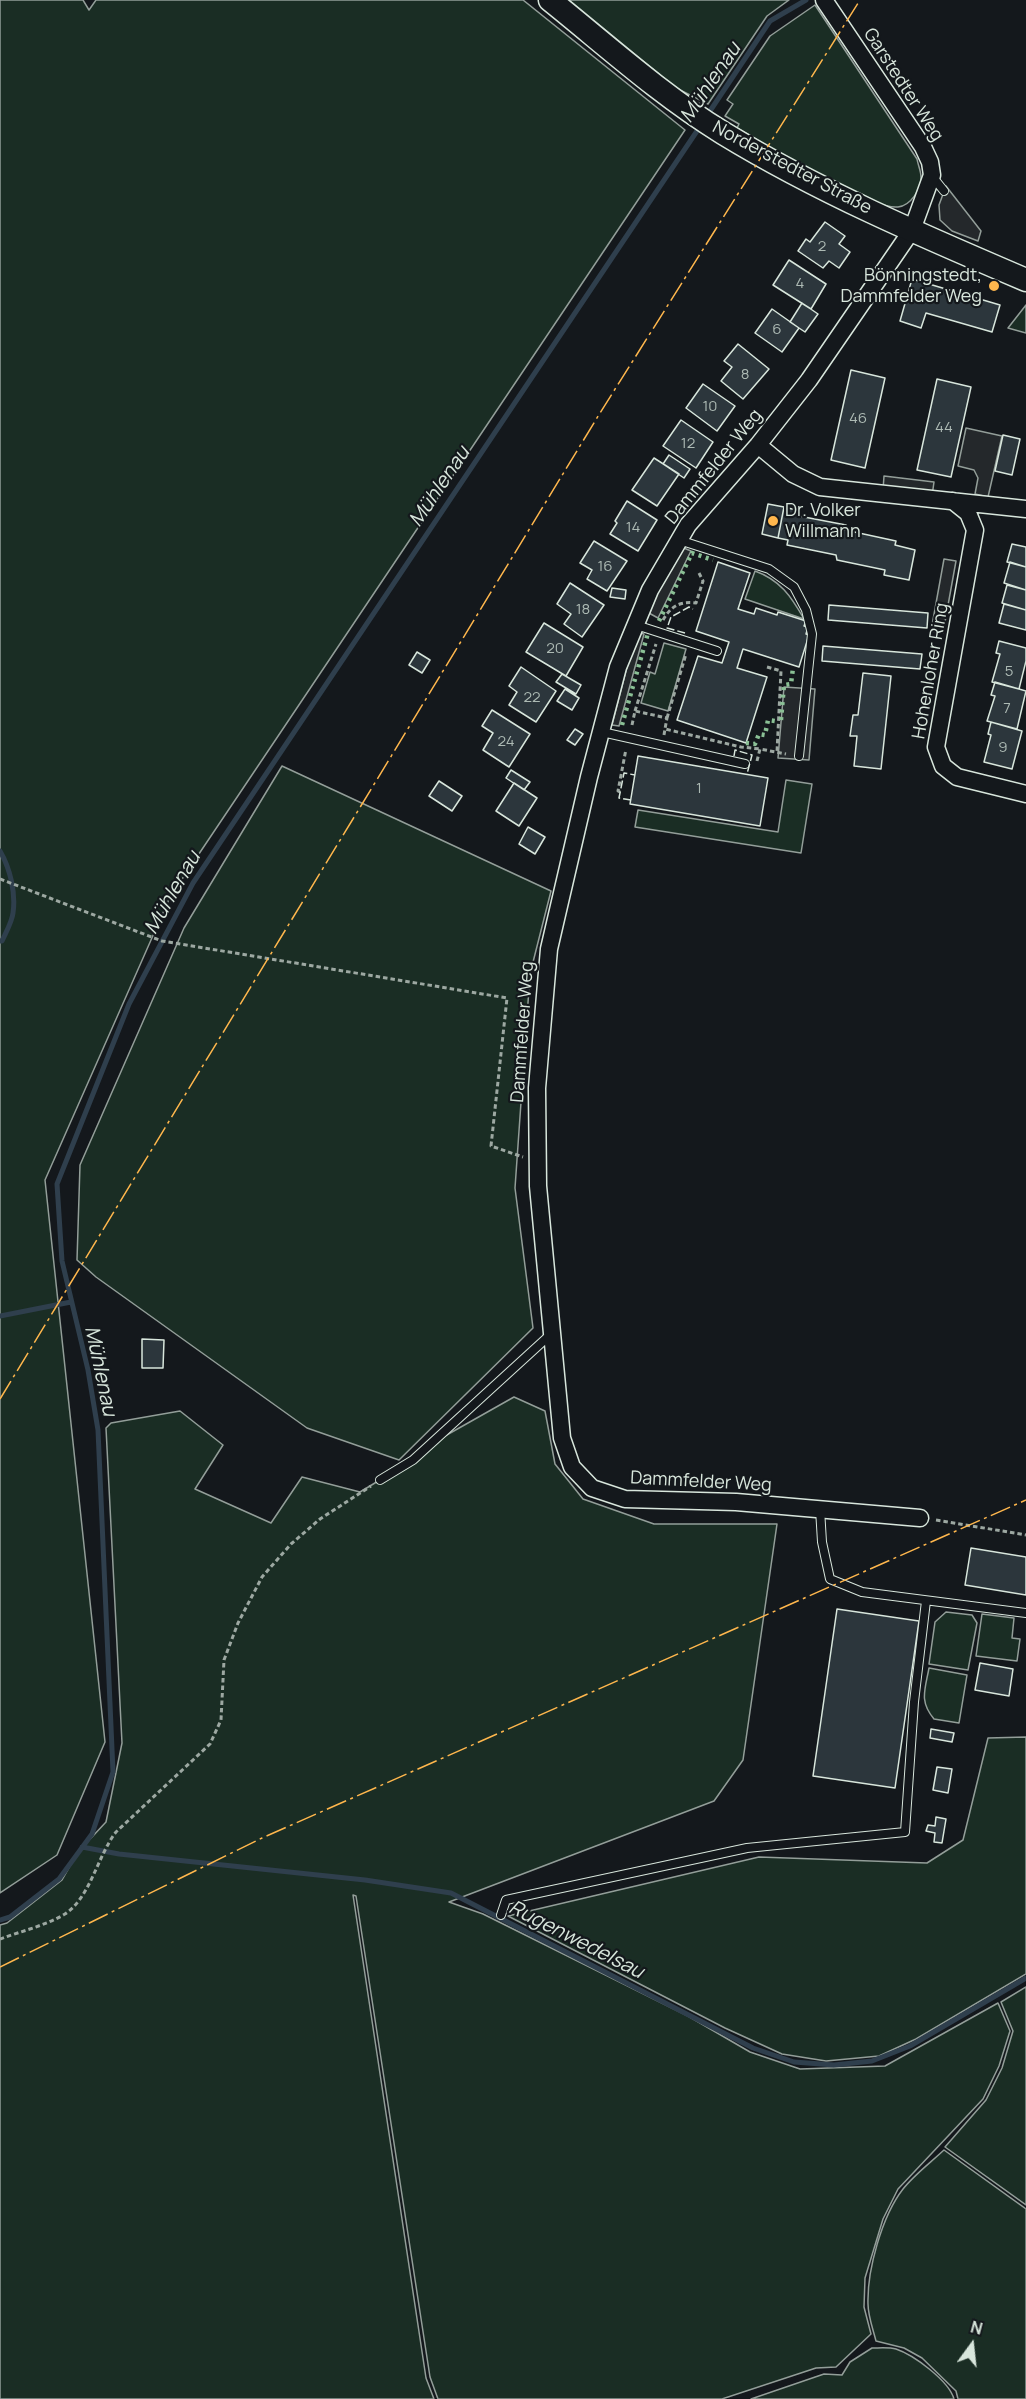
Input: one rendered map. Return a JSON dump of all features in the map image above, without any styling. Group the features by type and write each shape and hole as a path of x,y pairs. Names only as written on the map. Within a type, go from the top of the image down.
{"main road":[{"name":"Norderstedter Straße","path":"550,0 677,102 724,133 840,196 1026,280"}],"street":[{"name":"Garstedter Weg","path":"824,0 923,147 930,162 932,175"},
{"path":"912,230 932,175"},
{"name":"Dammfelder Weg","path":"912,230 809,380 758,445 688,525 650,590 618,668 589,777 549,949 537,1088 537,1162 562,1438 572,1467 592,1488 625,1499 736,1502 920,1518"},
{"path":"758,445 793,474 820,487 1026,508"},
{"name":"Hohenloher Ring","path":"953,501 968,513 975,530 936,747 943,766 957,777 1026,794"}],"lane":[{"path":"932,175 944,191"},
{"path":"680,540 769,569 794,587 806,610 812,634 799,756"},
{"path":"636,625 717,651"},
{"path":"602,732 745,764"},
{"path":"380,1480 413,1460 551,1334"},
{"path":"820,1509 822,1542 830,1579 862,1592 1026,1613"},
{"path":"501,1915 506,1900 747,1848 905,1832 914,1702 926,1601"}],"path":[{"path":"621,792 618,791 628,738 663,619 671,608 681,603 696,603 703,581 699,573"},
{"path":"661,745 690,642"},
{"path":"767,666 781,671 777,752"},
{"path":"635,711 667,718"},
{"path":"665,729 741,747 799,756"},
{"path":"745,764 756,765 759,749"},
{"path":"0,879 162,941 507,998 491,1146 537,1162"},
{"path":"0,1939 66,1913 81,1896 109,1842 210,1743 221,1720 224,1659 238,1623 262,1577 291,1544 320,1519 380,1480"},
{"path":"920,1518 1026,1535"}],"green space":[{"path":"0,0 83,0 89,10 96,0 523,0 685,130 170,897 45,1180 105,1742 57,1855 0,1893"},
{"path":"569,0 789,0 767,16 708,104 676,88"},
{"path":"815,5 917,159 921,175 920,187 907,204 898,207 884,205 842,188 737,128 739,124 725,116 733,104 727,100 770,36"},
{"path":"1026,305 1026,333 1008,328"},
{"path":"755,571 778,584 804,619 745,599"},
{"path":"664,643 686,649 668,711 641,703 650,672 655,674"},
{"path":"282,766 551,891 530,974 515,1188 533,1328 399,1460 307,1428 96,1277 77,1260 80,1165 184,928"},
{"path":"786,780 812,784 801,853 635,827 638,810 778,832"},
{"path":"514,1397 545,1411 555,1464 583,1499 654,1524 777,1524 743,1760 714,1801 449,1902 483,1914 688,2016 750,2052 800,2069 885,2066 998,2003 1010,2031 999,2066 983,2099 898,2189 883,2219 865,2278 864,2307 871,2334 836,2367 816,2368 722,2399 438,2399 430,2377 356,1896 353,1895 426,2378 434,2399 0,2399 0,1925 7,1923 62,1880 78,1852 106,1822 122,1743 106,1428 111,1423 180,1411 223,1445 195,1489 271,1523 302,1477 360,1492 413,1460 429,1445"},
{"path":"946,1612 972,1615 977,1623 968,1670 929,1664 935,1622"},
{"path":"982,1614 1014,1618 1012,1638 1020,1639 1017,1661 976,1656"},
{"path":"929,1668 967,1675 959,1723 934,1719 929,1713 924,1695"},
{"path":"1026,1737 1026,1974 916,2039 879,2056 826,2061 782,2054 725,2028 508,1916 759,1857 927,1863 963,1840 988,1738"},
{"path":"1026,1987 1026,2205 945,2147 986,2100 1002,2068 1013,2031 1001,2002"},
{"path":"944,2150 1026,2209 1026,2399 958,2399 956,2391 922,2358 904,2348 876,2341 869,2313 868,2290 882,2228 895,2200 903,2189"},
{"path":"872,2348 893,2348 912,2357 945,2384 954,2399 751,2399 824,2374 842,2375 850,2362"}],"shaded area":[{"path":"946,186 981,231 978,241 952,231 940,220 939,205"},
{"path":"966,428 1002,436 988,497 975,494 978,478 974,470 958,466"},
{"path":"884,476 934,482 932,496 883,490"},
{"path":"679,546 691,551 658,618 647,612"},
{"path":"944,559 956,561 943,633 931,631"},
{"path":"636,632 644,634 619,726 612,725"},
{"path":"784,687 815,689 809,760 778,758"}],"building":[{"path":"825,222 845,236 839,244 850,252 839,268 829,261 823,268 798,251 806,239 810,242"},
{"path":"789,260 826,284 811,309 773,285"},
{"path":"912,279 1000,305 992,332 926,313 921,328 900,321"},
{"path":"802,303 818,314 805,332 790,322"},
{"path":"772,309 799,328 782,352 755,333"},
{"path":"738,344 769,369 743,399 721,381 732,367 724,361"},
{"path":"851,370 885,378 865,468 831,460"},
{"path":"937,379 971,387 951,477 917,470"},
{"path":"703,384 735,406 717,431 686,408"},
{"path":"681,420 713,442 696,468 663,446"},
{"path":"1003,435 1020,439 1012,475 995,471"},
{"path":"669,455 690,469 684,478 663,464"},
{"path":"654,458 679,474 657,506 632,490"},
{"path":"627,501 657,520 638,551 610,534"},
{"name":"Dr. Volker Willmann","path":"768,504 784,507 778,538 762,534"},
{"path":"784,507 800,511 799,516 846,525 845,530 896,541 895,545 915,550 909,580 884,575 885,570 837,560 836,555 787,545 788,540 778,538"},
{"path":"594,541 627,561 607,591 587,579 592,570 580,563"},
{"path":"1012,544 1026,547 1026,567 1007,562"},
{"path":"718,562 750,573 738,609 754,614 756,608 777,615 778,612 806,621 804,626 808,627 806,634 809,635 799,667 743,649 737,668 767,677 746,743 677,720 698,656 722,663 729,642 696,631"},
{"path":"1010,562 1026,567 1026,590 1004,583"},
{"path":"570,583 604,605 582,637 564,624 571,614 557,604"},
{"path":"1007,585 1026,590 1026,610 1002,603"},
{"path":"612,588 626,590 625,599 610,597"},
{"path":"1004,604 1026,610 1026,630 999,623"},
{"path":"829,605 928,613 927,628 828,620"},
{"path":"544,623 583,647 566,676 526,652"},
{"path":"999,641 1026,648 1026,661 1019,689 992,682 1000,654 996,653"},
{"path":"823,646 922,654 920,669 822,661"},
{"path":"417,652 430,660 422,673 409,665"},
{"path":"521,667 556,691 536,722 509,705 517,692 509,686"},
{"path":"863,673 891,676 881,769 854,766 857,736 850,736 853,715 858,715"},
{"path":"562,674 581,685 576,694 556,682"},
{"path":"995,682 1026,691 1017,729 987,721 995,696 991,695"},
{"path":"565,689 579,698 572,710 557,701"},
{"path":"492,710 530,734 509,767 483,750 493,733 482,726"},
{"path":"991,722 1022,731 1012,769 984,762 991,735 988,734"},
{"path":"575,729 583,734 575,745 567,740"},
{"path":"638,756 768,778 760,826 630,804"},
{"path":"511,770 530,782 524,790 506,778"},
{"path":"439,781 462,796 452,811 429,796"},
{"path":"514,783 537,798 519,826 496,811"},
{"path":"528,827 545,837 535,854 519,844"},
{"path":"142,1339 164,1340 163,1368 142,1368"},
{"path":"971,1548 1026,1557 1026,1595 965,1585"},
{"path":"837,1609 919,1621 895,1788 813,1776"},
{"path":"980,1663 1013,1669 1009,1696 975,1690"},
{"path":"931,1729 954,1733 952,1742 930,1738"},
{"path":"937,1767 952,1769 948,1793 933,1790"},
{"path":"936,1817 946,1819 942,1843 934,1842 935,1833 926,1831 928,1825 935,1826"}],"waterway":[{"name":"Mühlenau","path":"706,117 770,21 806,0"},
{"name":"Mühlenau","path":"0,1920 10,1917 59,1879 92,1834 113,1772 98,1430 88,1370 62,1261 57,1184 129,1004 193,883 701,125"},
{"path":"0,851 7,865 14,897 10,923 0,941"},
{"path":"0,1316 71,1302"},
{"name":"Rugenwedelsau","path":"82,1847 119,1854 365,1880 451,1893 753,2048 794,2062 834,2065 872,2061 910,2046 1026,1978"}],"hedge":[{"path":"659,621 692,553 713,560"},
{"path":"622,725 648,633"},
{"path":"781,720 784,685 791,684 793,668"},
{"path":"746,743 755,744 759,734 765,735 768,720 775,721"}],"fence":[{"path":"685,633 667,628 671,617 689,607 693,609"},
{"path":"734,756 735,750 752,755 747,774"},
{"path":"631,800 619,798 624,773 635,775"}],"power":[{"path":"0,1399 600,413 860,0"},
{"path":"0,1967 262,1838 1026,1500"}],"place":[{"name":"Bönningstedt, Dammfelder Weg","path":"994,286"},
{"name":"Dr. Volker Willmann","path":"773,521"}]}
